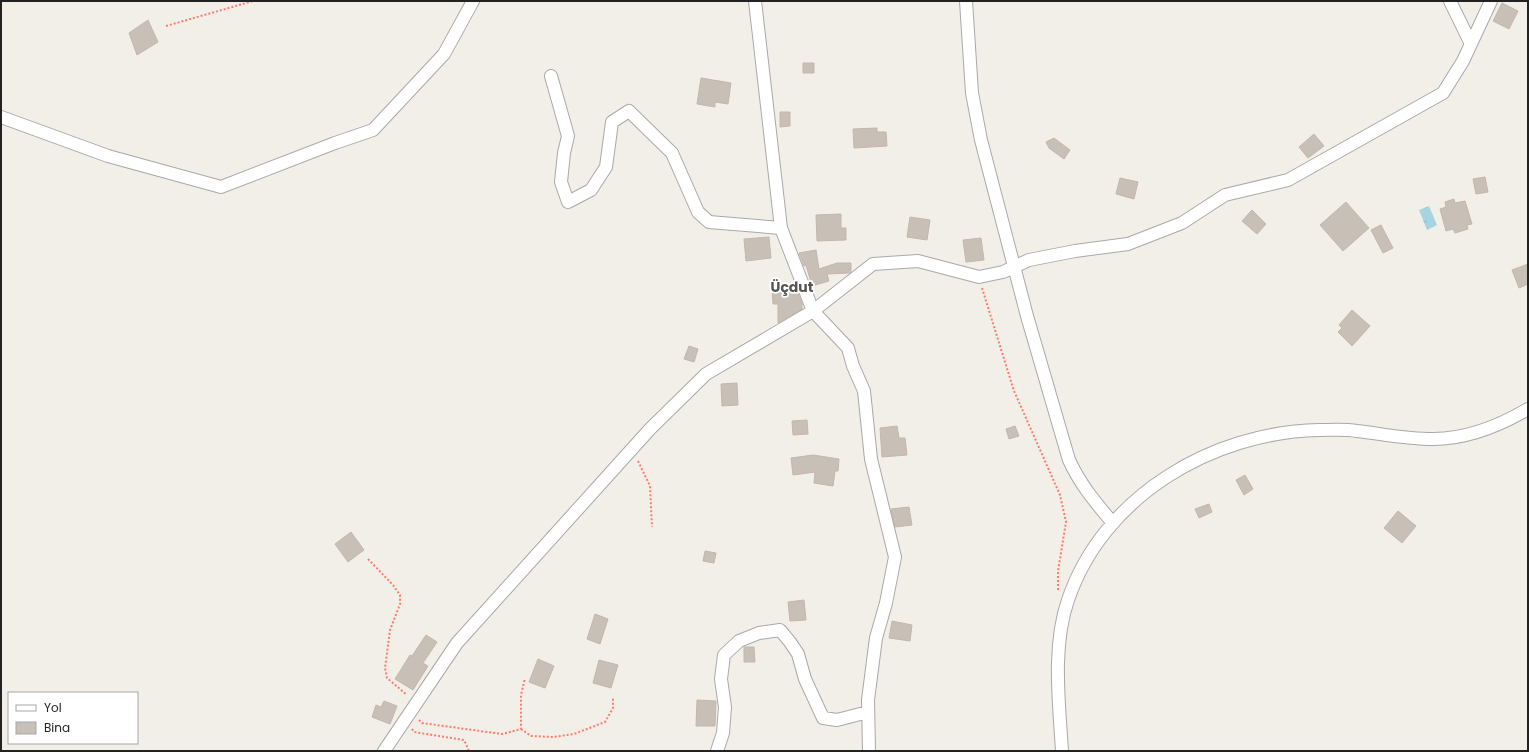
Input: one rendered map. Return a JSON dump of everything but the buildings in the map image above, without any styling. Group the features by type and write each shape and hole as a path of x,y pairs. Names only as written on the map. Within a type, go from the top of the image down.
{"street":[{"path":"1,117 108,156 221,187 373,130 444,54 473,1"},
{"path":"755,1 781,228 813,311 848,348 853,366 864,391 871,458 895,557 886,603 876,638 868,700 869,751"},
{"path":"966,1 969,68 976,117 1027,316 1069,460 1087,493 1112,522"},
{"path":"1450,1 1471,44"},
{"path":"384,751 457,643 632,449 706,374 813,311 873,264 918,261 979,277 1003,272 1029,260 1075,251 1128,244 1182,222 1225,195 1288,180 1444,93 1463,62 1491,1"},
{"path":"551,76 568,136 564,153 561,182 568,202 591,190 606,167 612,122 628,111 672,154 698,212 709,222 781,228"},
{"path":"1062,751 1058,698 1059,639 1068,600 1082,565 1098,539 1112,522 1134,501 1168,474 1201,458 1244,442 1284,433 1318,430 1355,430 1403,437 1434,439 1460,436 1488,429 1528,410"},
{"path":"716,751 723,733 725,707 721,679 724,655 739,641 759,633 780,630 790,642 798,654 805,679 823,718 837,720 868,712"}],"path":[{"path":"166,26 253,1"},
{"path":"979,277 1014,391 1060,495 1066,522 1058,571 1058,594"},
{"path":"632,449 650,486 652,527"},
{"path":"368,559 393,585 400,595 400,604 390,630 384,668 387,678 401,690 412,711 422,723 502,734 521,730 531,736 553,737 574,734 605,722 613,708 613,697"},
{"path":"521,730 521,695 525,678"},
{"path":"412,711 414,732 464,740 469,751"}],"water":[{"path":"1429,206 1437,225 1427,230 1419,210"}],"district":[{"name":"Üçdut","path":"792,287"}]}
